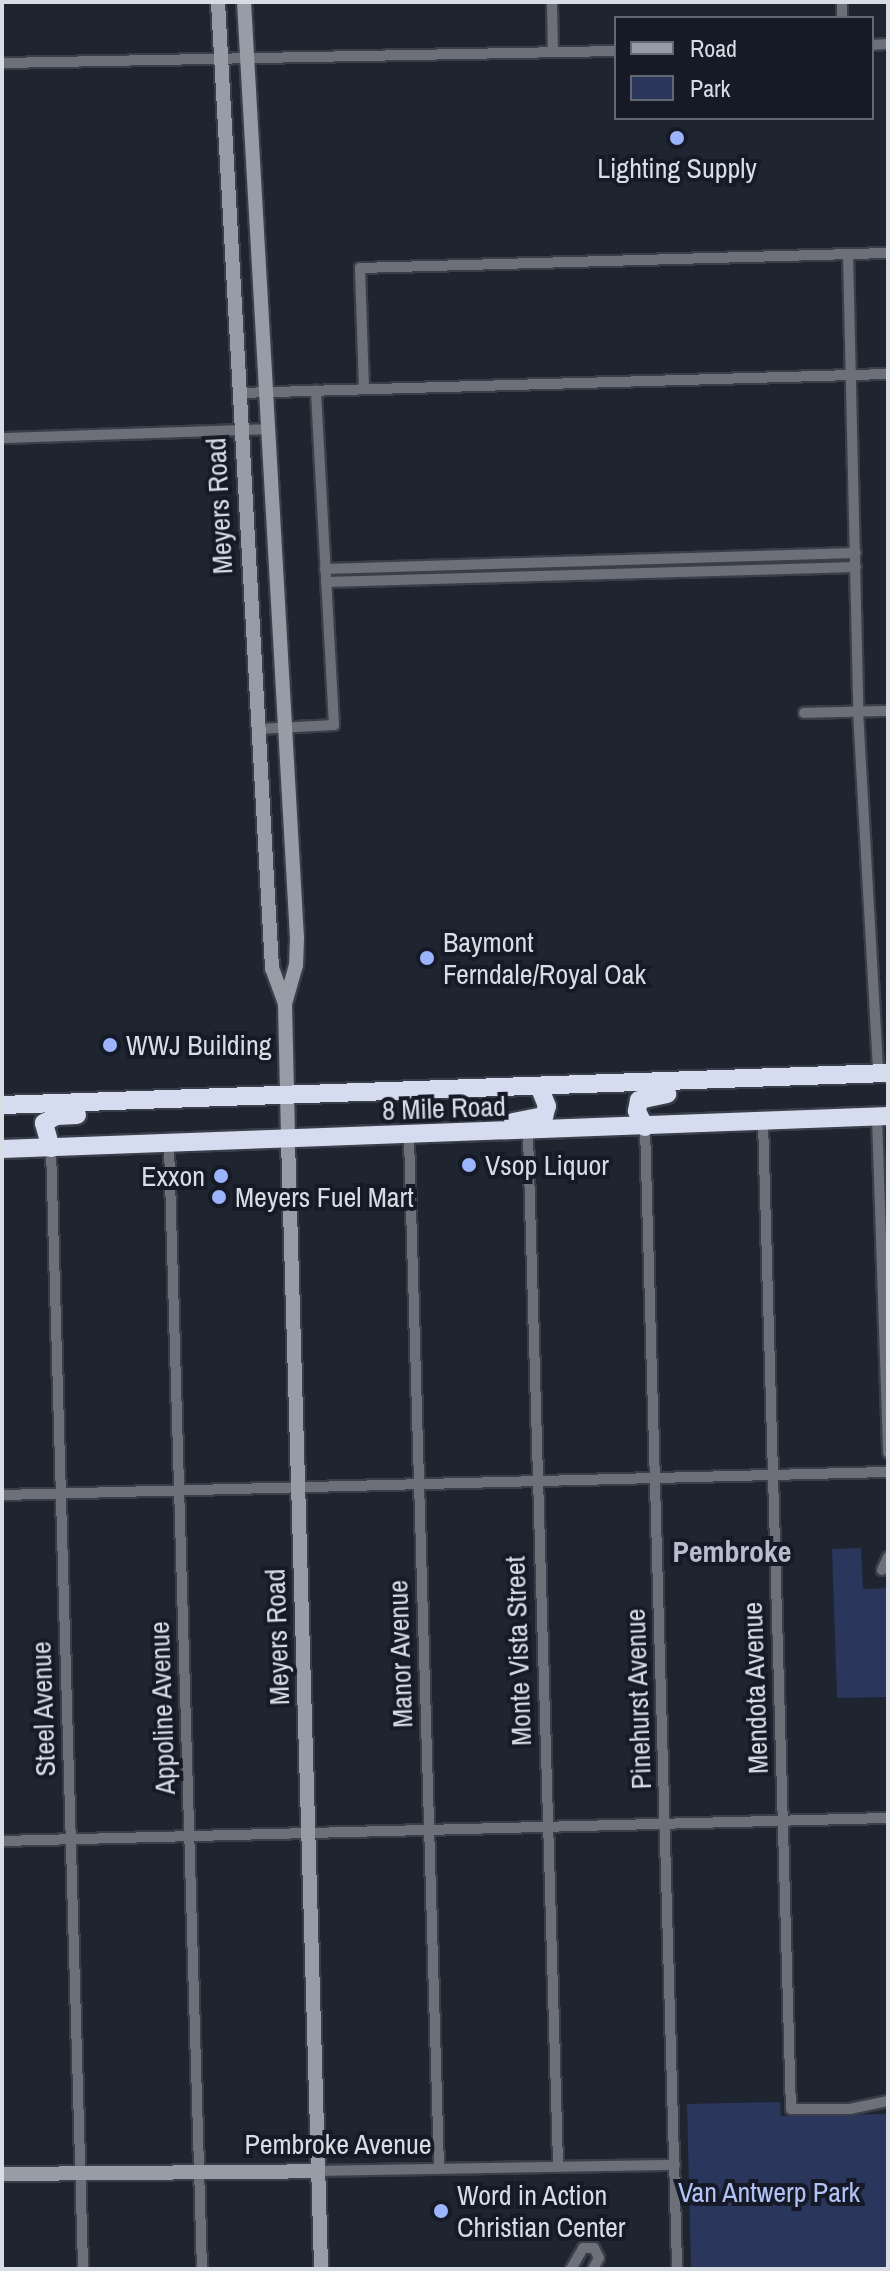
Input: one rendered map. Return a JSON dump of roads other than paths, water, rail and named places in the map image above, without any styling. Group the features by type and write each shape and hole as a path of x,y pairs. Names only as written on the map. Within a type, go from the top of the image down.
{"highway":[{"name":"8 Mile Road","path":"2,1105 540,1089 883,1073"},
{"path":"645,1127 636,1107 644,1096 728,1091 768,1077"},
{"path":"296,1141 329,1128 532,1121 546,1110 540,1089"},
{"path":"51,1148 42,1128 56,1116 253,1110 268,1098"},
{"name":"8 Mile Road","path":"2,1149 528,1134 883,1116"}],"street":[{"name":"Meyers Road","path":"218,2 272,968 285,1004"},
{"name":"Meyers Road","path":"244,2 297,938 296,965 285,1004 287,1098 296,1141 298,1487 321,2269"},
{"path":"552,2 553,52"},
{"path":"2,63 614,51"},
{"path":"364,389 360,268 888,253"},
{"path":"848,254 858,711 883,1073"},
{"path":"239,393 888,374"},
{"path":"258,729 334,725 316,390"},
{"path":"2,438 268,429"},
{"path":"325,569 856,553"},
{"path":"747,557 748,570"},
{"path":"662,559 662,573"},
{"path":"578,561 578,575"},
{"path":"418,566 418,580"},
{"path":"326,582 856,567"},
{"path":"804,713 888,711"},
{"path":"883,1116 888,1453"},
{"name":"Mendota Avenue","path":"763,1121 791,2109 850,2109 888,2101"},
{"name":"Pinehurst Avenue","path":"645,1127 677,2269"},
{"name":"Monte Vista Street","path":"528,1134 558,2166"},
{"name":"Manor Avenue","path":"409,1138 439,2169"},
{"name":"Appoline Avenue","path":"169,1145 202,2269"},
{"name":"Steel Avenue","path":"51,1148 83,2269"},
{"path":"2,1495 888,1472"},
{"path":"882,1570 888,1557"},
{"path":"2,1841 888,1818"},
{"name":"Pembroke Avenue","path":"2,2174 675,2165"},
{"path":"571,2269 583,2248 594,2248 599,2258 593,2269"}],"place":[{"name":"Lighting Supply","path":"677,138"},
{"name":"Baymont Ferndale/Royal Oak","path":"427,958"},
{"name":"WWJ Building","path":"110,1045"},
{"name":"Vsop Liquor","path":"469,1165"},
{"name":"Exxon","path":"221,1176"},
{"name":"Meyers Fuel Mart","path":"219,1197"},
{"name":"Word in Action Christian Center","path":"441,2211"}],"district":[{"name":"Pembroke","path":"732,1551"}],"park label":[{"name":"Van Antwerp Park","path":"769,2192"}]}
